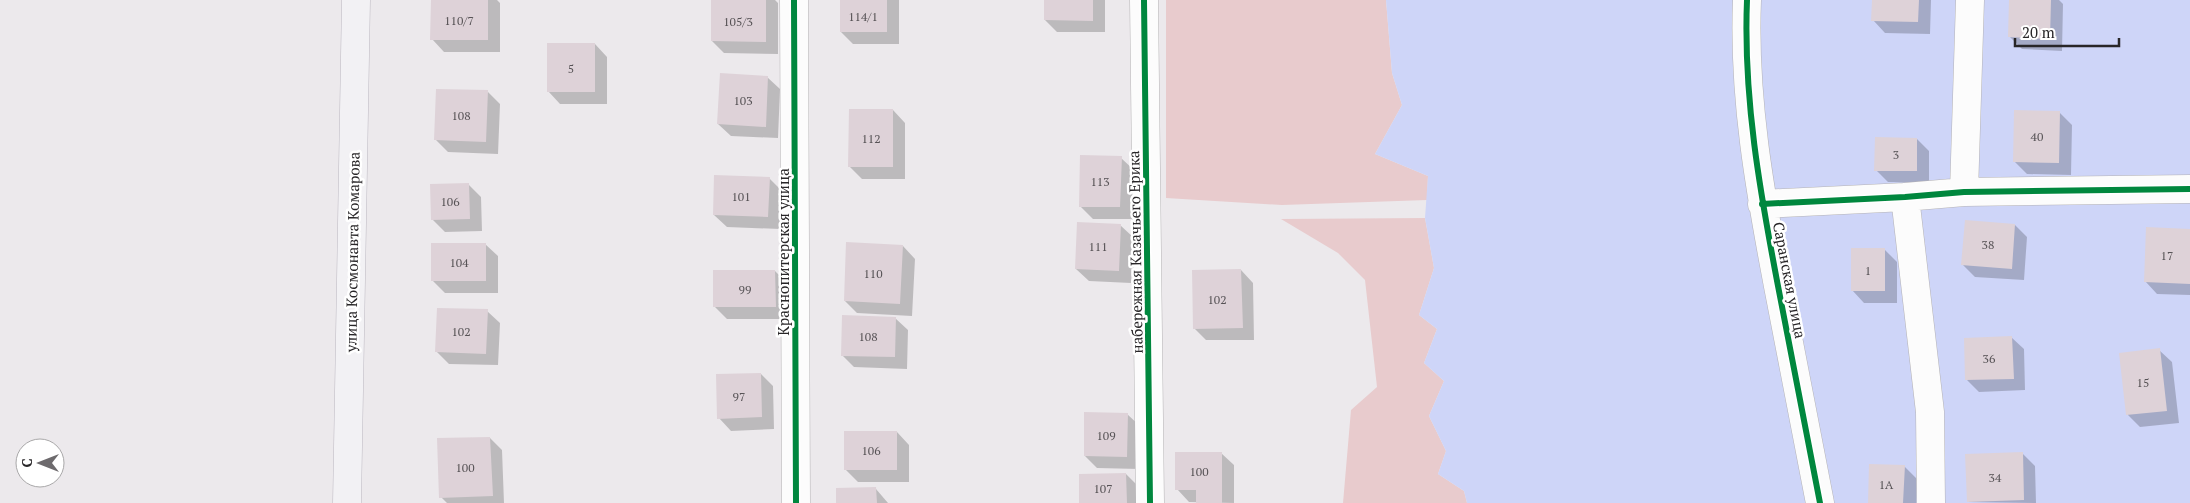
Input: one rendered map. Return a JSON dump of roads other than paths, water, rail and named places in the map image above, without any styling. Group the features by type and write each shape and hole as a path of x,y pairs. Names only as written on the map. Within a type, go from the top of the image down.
{"main road":[{"name":"улица Космонавта Комарова","path":"347,503 356,0"}],"street":[{"name":"Краснопитерская улица","path":"794,0 796,503"},
{"name":"набережная Казачьего Ерика","path":"1144,0 1150,503"},
{"name":"Саранская улица","path":"1747,0 1745,35 1750,114 1762,204 1820,503"},
{"path":"1964,192 1970,0"},
{"path":"1762,204 1964,192 2190,189"},
{"path":"1905,197 1930,412 1931,503"}],"water":[{"path":"1386,0 2190,0 2190,503 1467,503 1464,491 1438,474 1446,451 1429,416 1444,381 1424,363 1437,329 1419,315 1434,268 1425,218 1428,176 1375,154 1402,105 1392,73"}]}
